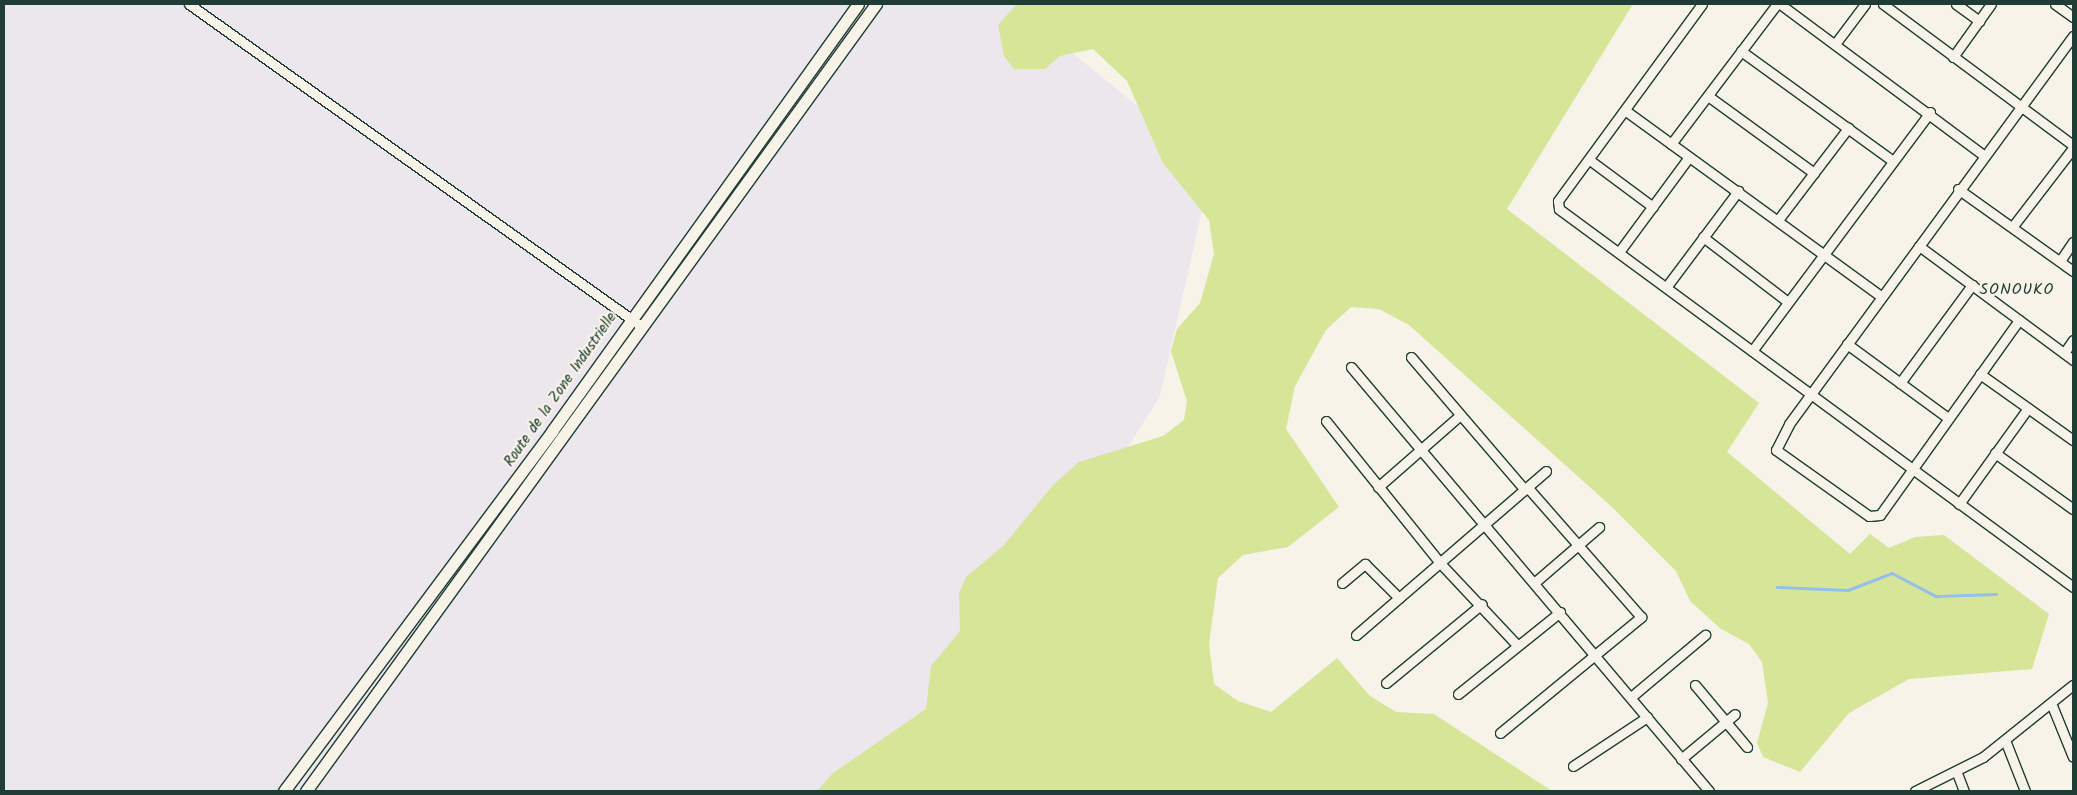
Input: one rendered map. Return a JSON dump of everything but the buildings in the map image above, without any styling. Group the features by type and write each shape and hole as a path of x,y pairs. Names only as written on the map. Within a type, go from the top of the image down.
{"main road":[{"name":"Route de la Zone Industrielle","path":"284,791 858,4"},
{"name":"Route de la Zone Industrielle","path":"306,791 871,6"}],"street":[{"path":"189,4 640,326"},
{"path":"1702,4 1591,161 1557,205 1667,286 1810,396 2073,587"},
{"path":"1671,144 1778,4 1930,112 1983,155"},
{"path":"1835,44 1865,4"},
{"path":"1883,4 2073,147 2014,226"},
{"path":"1956,4 1979,21"},
{"path":"1953,57 1991,4"},
{"path":"2055,4 2073,17"},
{"path":"2019,320 1880,515 1874,517 1780,453 1776,445 1810,396 1958,189 2073,36"},
{"path":"1741,51 1893,161"},
{"path":"1708,96 1814,172"},
{"path":"1626,111 1882,296"},
{"path":"1752,351 1930,112"},
{"path":"1778,220 1848,128"},
{"path":"1619,252 1689,156"},
{"path":"1591,161 1653,207"},
{"path":"1958,189 2014,226 2073,271"},
{"path":"1667,286 1738,191"},
{"path":"1703,237 1788,302"},
{"path":"2060,261 2073,242"},
{"path":"1919,246 2073,360"},
{"path":"1900,383 1972,285"},
{"path":"2064,353 2073,340"},
{"path":"1847,344 1948,418"},
{"path":"1411,356 1459,416 1577,544 1641,617 1500,733"},
{"path":"1351,367 1425,450 1709,791"},
{"path":"1980,374 2073,440"},
{"path":"1958,504 2028,408"},
{"path":"1378,487 1425,450 1459,416"},
{"path":"1326,421 1440,562 1482,604 1516,645"},
{"path":"1995,454 2073,509"},
{"path":"1356,635 1546,472"},
{"path":"1534,583 1599,527"},
{"path":"1342,583 1365,564 1399,598"},
{"path":"1386,683 1482,604"},
{"path":"1458,694 1516,645 1560,612"},
{"path":"1631,697 1705,634"},
{"path":"1695,685 1747,747"},
{"path":"1914,791 1957,773 2006,740 2073,685"},
{"path":"2051,703 2073,757"},
{"path":"1681,759 1735,714"},
{"path":"1572,766 1647,717"},
{"path":"2006,740 2025,791"},
{"path":"1957,773 1964,791"}],"shaded area":[{"path":"4,4 1062,4 1045,31 1212,166 1160,396 911,791 4,791"}],"green space":[{"path":"1017,4 1633,4 1507,209 1759,403 1727,452 1850,554 1870,534 1889,548 1915,537 1944,535 2049,614 2032,669 1909,679 1849,713 1800,772 1763,757 1757,743 1768,703 1762,662 1749,644 1721,629 1690,601 1676,571 1612,507 1409,325 1379,309 1351,307 1326,330 1295,386 1286,429 1339,507 1288,547 1243,555 1218,578 1209,644 1214,684 1238,701 1271,712 1337,658 1370,696 1396,712 1434,714 1552,791 817,791 833,773 926,709 931,666 960,631 959,594 966,577 1003,546 1053,485 1079,462 1163,436 1184,420 1187,401 1171,351 1177,329 1200,303 1214,254 1209,220 1163,163 1127,81 1093,49 1060,56 1045,69 1014,69 1004,56 998,25"}],"waterway":[{"path":"1777,587 1848,590 1892,573 1936,596 1996,594"}],"district":[{"name":"SONOUKO","path":"2017,290"}]}
